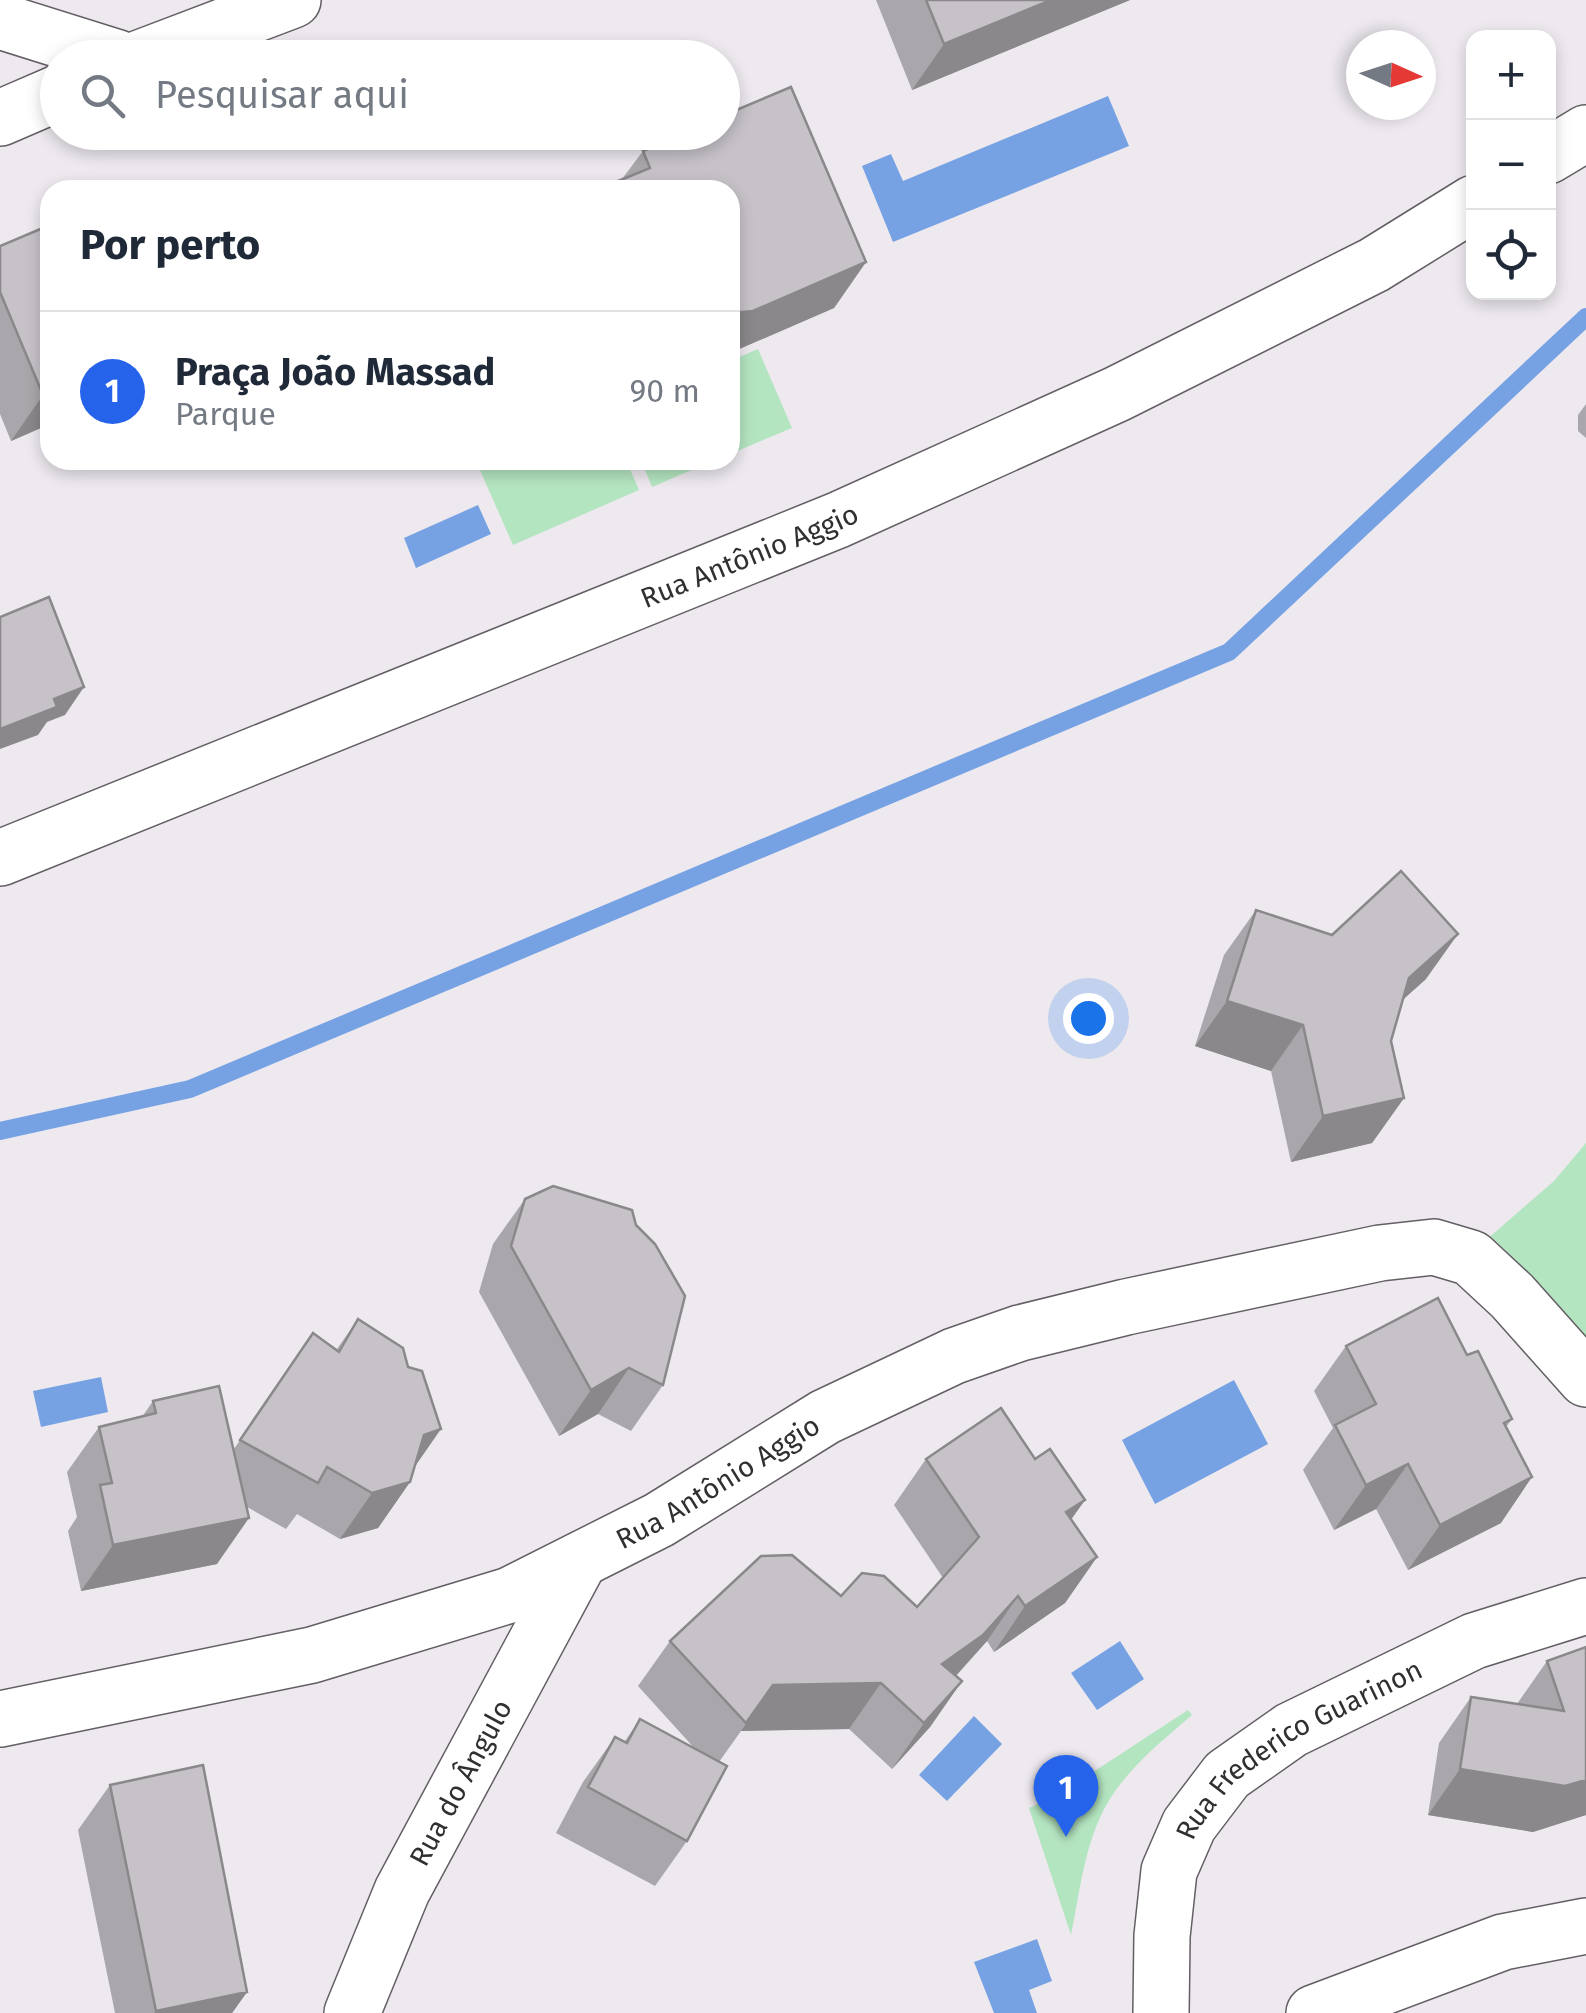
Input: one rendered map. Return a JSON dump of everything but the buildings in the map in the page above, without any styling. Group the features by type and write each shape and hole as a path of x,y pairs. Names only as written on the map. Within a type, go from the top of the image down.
{"street":[{"path":"187,40 292,0"},
{"path":"0,21 61,40"},
{"path":"0,118 40,101"},
{"path":"1556,151 1586,133"},
{"name":"Rua Antônio Aggio","path":"0,858 838,520 1134,386 1374,265 1466,208"},
{"name":"Rua Antônio Aggio","path":"0,1718 312,1655 510,1595 659,1520 824,1416 954,1356 1126,1306 1380,1254 1434,1247 1470,1258 1512,1296 1586,1378"},
{"name":"Rua do Ângulo","path":"352,2013 402,1891 580,1560"},
{"name":"Rua Frederico Guarinon","path":"1161,2013 1162,1936 1169,1871 1189,1825 1227,1774 1291,1730 1474,1641 1586,1606"},
{"path":"1314,2013 1503,1942 1586,1926"}],"green space":[{"path":"758,349 792,428 740,450 740,357"},
{"path":"480,470 630,470 639,490 513,545"},
{"path":"645,470 692,470 652,487"},
{"path":"1586,1143 1586,1339 1486,1240 1554,1181"},
{"path":"1188,1710 1192,1715 1139,1763 1107,1804 1089,1848 1071,1935 1029,1808 1061,1793"}],"water":[{"path":"1108,96 1129,146 893,242 862,166 891,154 903,181"},
{"path":"478,505 491,534 416,568 404,538"},
{"path":"101,1377 108,1412 41,1427 33,1391"},
{"path":"1234,1380 1268,1444 1155,1504 1122,1440"},
{"path":"1120,1641 1144,1679 1097,1710 1071,1673"},
{"path":"974,1716 1002,1744 947,1801 919,1775"},
{"path":"1037,1939 1052,1981 1029,1990 1037,2013 994,2013 974,1962"}],"waterway":[{"path":"0,1131 190,1089 1229,652 1586,317"}],"place":[{"name":"Praça João Massad","path":"1066,1837"}]}
